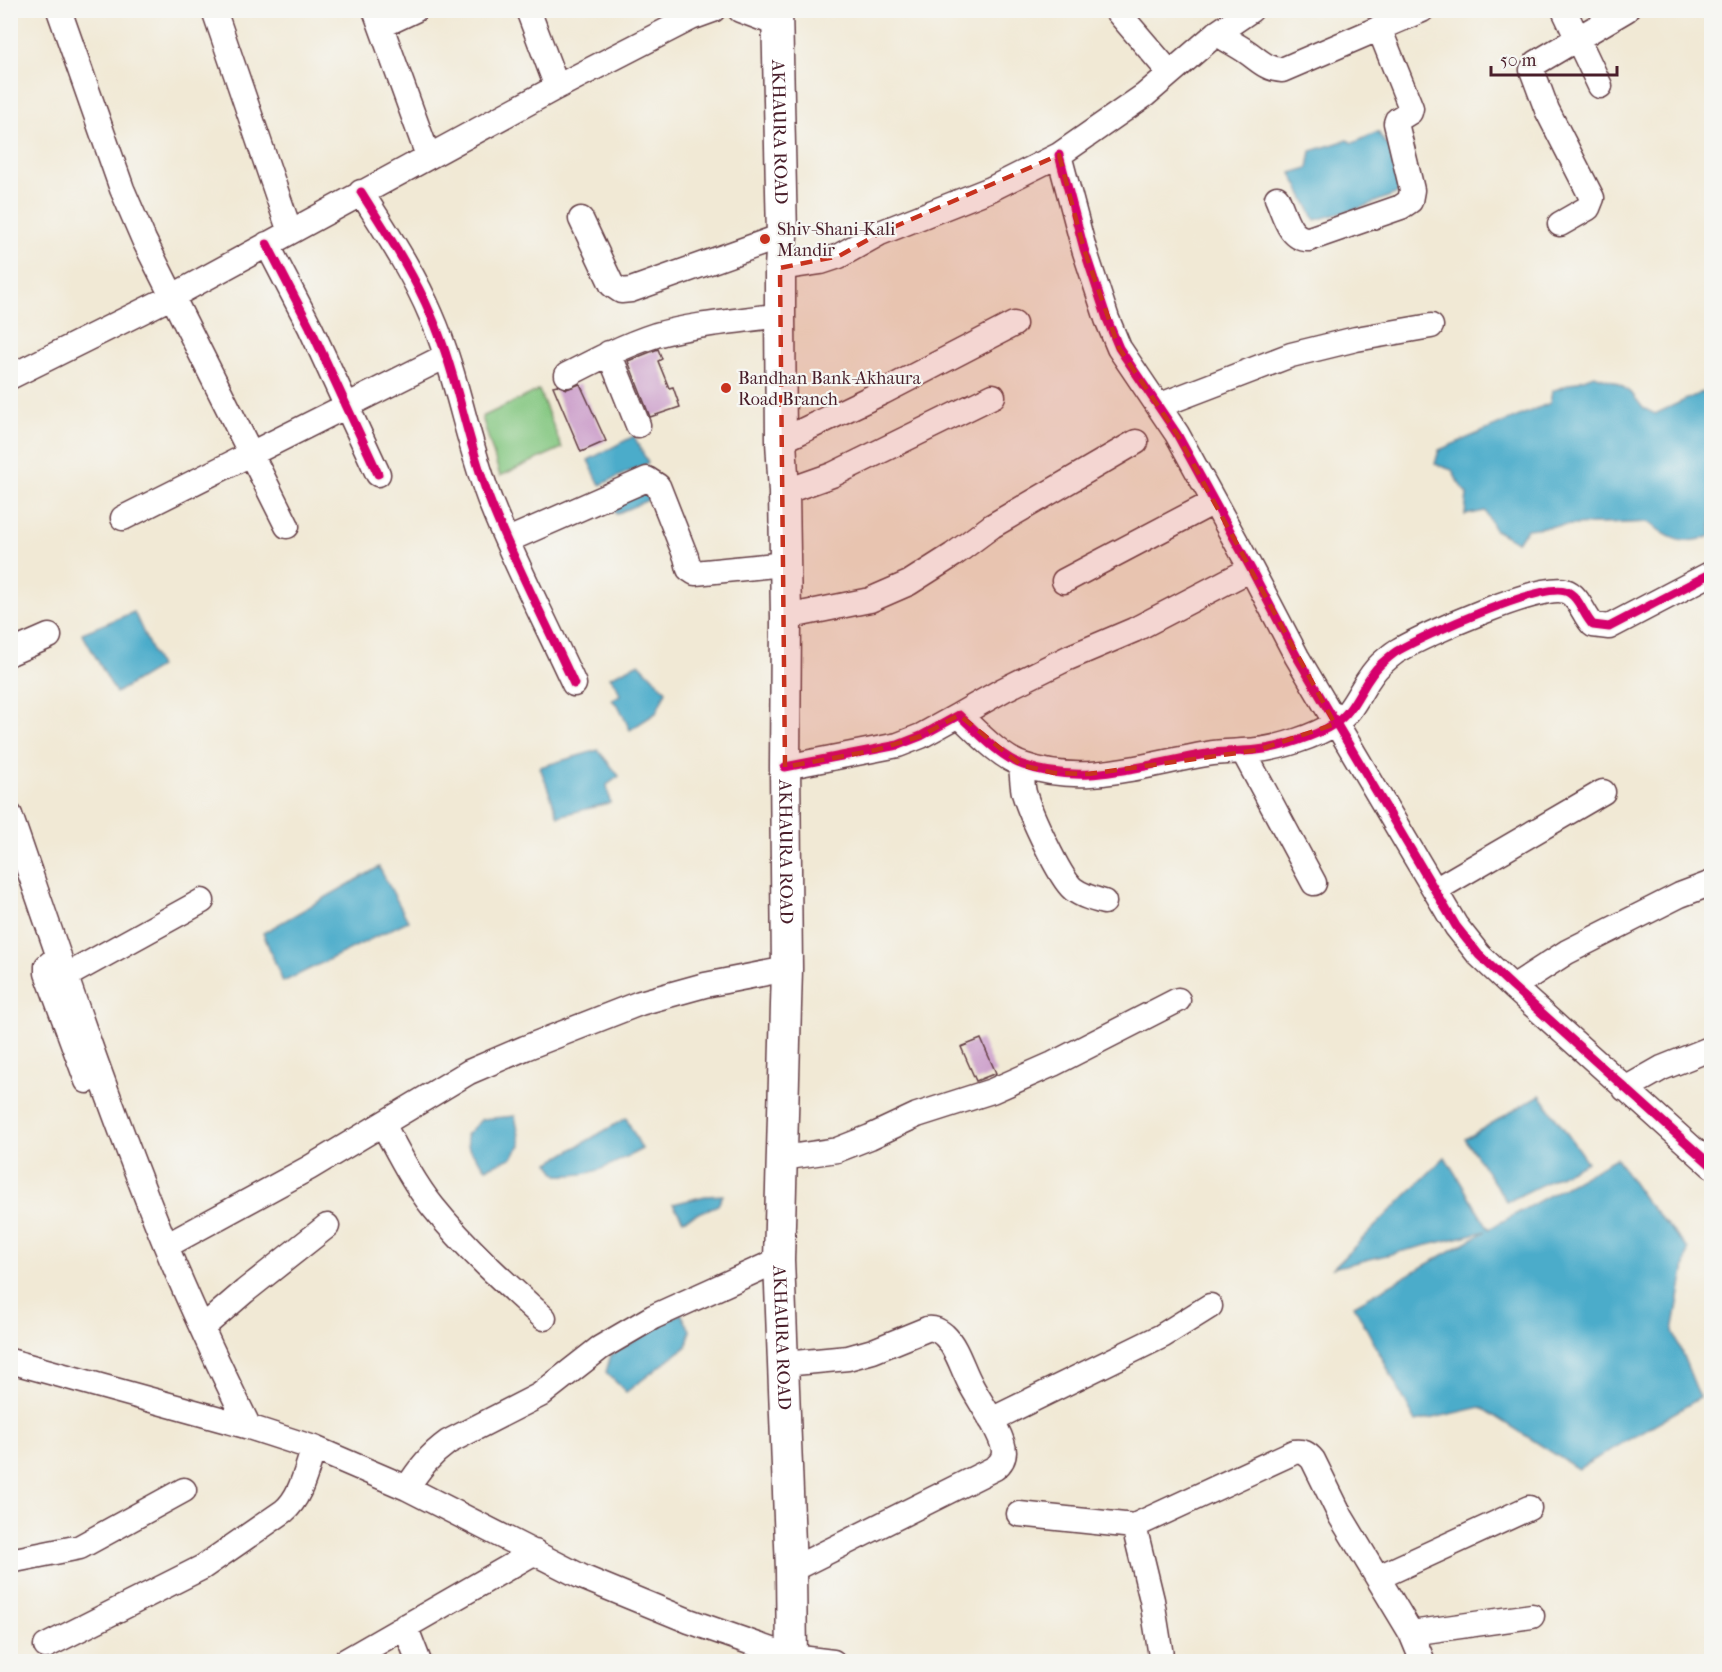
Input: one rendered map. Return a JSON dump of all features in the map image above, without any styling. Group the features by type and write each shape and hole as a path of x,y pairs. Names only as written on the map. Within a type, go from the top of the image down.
{"main road":[{"name":"AKHAURA ROAD","path":"777,17 782,236 780,315 786,617 787,969 779,1260 791,1569 792,1659"}],"street":[{"path":"59,10 122,189 144,240 286,526"},
{"path":"214,10 290,232"},
{"path":"414,10 378,19 428,156"},
{"path":"528,10 557,87"},
{"path":"10,377 171,297 689,14 713,10"},
{"path":"740,10 777,17"},
{"path":"1116,10 1170,73"},
{"path":"780,267 821,262 839,256 880,233 991,189 1059,155 1145,95 1251,10"},
{"path":"1219,35 1247,52 1259,63 1274,70 1282,70 1422,10"},
{"path":"1564,10 1600,86"},
{"path":"1560,224 1588,208 1592,198 1547,110 1532,70 1536,63 1626,10"},
{"path":"1277,198 1292,232 1303,239 1401,207 1410,201 1412,190 1396,123 1410,112 1411,108 1379,28"},
{"path":"1059,155 1084,249 1119,348 1177,434 1335,724 1466,939 1513,987 1711,1166"},
{"path":"361,192 410,271 432,316 455,380 475,459 492,507 574,684"},
{"path":"581,219 612,285 621,291 631,290 782,236"},
{"path":"267,244 378,474"},
{"path":"567,375 609,353 655,336 780,315"},
{"path":"781,441 883,392 1014,324"},
{"path":"1158,406 1292,355 1356,339 1431,326"},
{"path":"609,353 638,425"},
{"path":"123,518 446,356"},
{"path":"784,492 832,475 993,396"},
{"path":"786,617 870,600 900,588 953,555 992,526 1136,442"},
{"path":"508,540 647,479 658,486 689,569 695,573 785,564"},
{"path":"1064,581 1214,502"},
{"path":"785,767 898,745 1068,658 1134,630 1251,569"},
{"path":"959,715 981,736 1021,765 1054,773 1089,774 1128,771 1208,754 1258,750 1323,730 1335,724 1346,713 1373,672 1396,651 1498,607 1534,593 1552,589 1561,590 1573,596 1593,625 1609,627 1712,573"},
{"path":"10,652 49,636"},
{"path":"1243,751 1314,883"},
{"path":"1021,765 1023,790 1028,805 1059,870 1073,889 1085,896 1104,902"},
{"path":"1435,890 1603,792"},
{"path":"10,815 63,966"},
{"path":"1513,987 1567,952 1680,895 1712,883"},
{"path":"202,901 63,966 46,966 72,1044 119,1160 125,1166 135,1165 166,1246 249,1427"},
{"path":"166,1246 309,1168 469,1072 525,1047 604,1016 672,993 787,969"},
{"path":"782,1158 837,1150 917,1115 992,1091 1053,1064 1178,1000"},
{"path":"1625,1089 1662,1068 1712,1048"},
{"path":"383,1124 405,1165 432,1206 495,1274 544,1318"},
{"path":"202,1328 327,1226"},
{"path":"407,1488 420,1466 442,1446 540,1395 618,1336 653,1317 779,1260"},
{"path":"992,1420 1162,1336 1210,1306"},
{"path":"783,1364 848,1358 934,1328 949,1341 970,1385 992,1420 1004,1452 1003,1459 995,1468 791,1569"},
{"path":"10,1361 249,1427 314,1448 407,1488 582,1576 689,1621 792,1659 833,1662"},
{"path":"46,1646 203,1567 289,1507 303,1479 314,1448"},
{"path":"1019,1514 1134,1526 1283,1457 1302,1452 1308,1454 1341,1517 1379,1577 1411,1634 1423,1662"},
{"path":"10,1561 80,1547 184,1490"},
{"path":"1379,1577 1530,1508"},
{"path":"1134,1526 1152,1600 1162,1662"},
{"path":"344,1662 535,1552"},
{"path":"1411,1634 1532,1616"},
{"path":"405,1626 419,1662"}],"highlighted area":[{"path":"1059,155 1084,249 1119,348 1177,434 1335,724 1258,750 1089,774 1054,773 1021,765 959,715 921,736 876,750 785,767 780,268 839,256 880,233"}],"green space":[{"path":"539,390 562,448 500,476 482,417"}],"water":[{"path":"1378,132 1385,143 1395,151 1406,172 1398,193 1360,208 1315,220 1291,173 1308,168 1311,151 1347,140 1353,143"},
{"path":"1594,375 1618,383 1633,395 1643,408 1655,414 1711,388 1711,536 1692,541 1678,540 1664,534 1648,522 1527,529 1517,542 1495,530 1485,511 1465,515 1467,494 1452,470 1435,464 1439,450 1550,403 1552,391"},
{"path":"634,436 648,463 600,485 588,460"},
{"path":"650,470 662,494 616,514 603,491"},
{"path":"134,612 159,667 116,693 82,633"},
{"path":"639,663 666,691 656,713 630,730 619,707 612,700 620,695 610,677"},
{"path":"598,750 619,776 607,785 610,803 558,816 540,767"},
{"path":"379,867 408,921 283,982 263,933"},
{"path":"1540,1095 1587,1162 1507,1202 1465,1139"},
{"path":"515,1116 521,1145 511,1158 486,1168 469,1149 466,1135 482,1119"},
{"path":"626,1118 642,1149 602,1169 582,1174 558,1175 549,1163"},
{"path":"1445,1157 1489,1229 1616,1158 1644,1199 1688,1249 1673,1331 1700,1398 1578,1469 1481,1407 1416,1422 1354,1305 1486,1231 1333,1268"},
{"path":"723,1195 718,1205 683,1220 673,1204 705,1196"},
{"path":"681,1313 690,1330 687,1346 626,1392 606,1372 611,1355"}],"building":[{"path":"658,349 662,359 658,361 669,388 673,387 680,407 650,417 628,361"},
{"path":"580,384 606,441 581,452 553,386 557,385 567,389"},
{"path":"981,1039 996,1073 976,1081 961,1047"}],"cycle path":[{"path":"1059,155 1084,249 1119,348 1177,434 1297,657 1456,926 1479,955 1513,987 1712,1166"},
{"path":"361,192 408,268 431,315 448,362 492,506 574,684"},
{"path":"267,244 310,327 378,474"},
{"path":"785,767 898,745 921,736 959,715 989,743 1015,761 1046,771 1069,774 1115,772 1213,753 1276,747 1317,733 1342,718 1354,704 1374,671 1397,651 1482,612 1532,595 1565,591 1574,597 1593,625 1609,627 1712,573"}],"place":[{"name":"Shiv-Shani-Kali Mandir","path":"765,239"},
{"name":"Bandhan Bank-Akhaura Road Branch","path":"726,388"}]}
